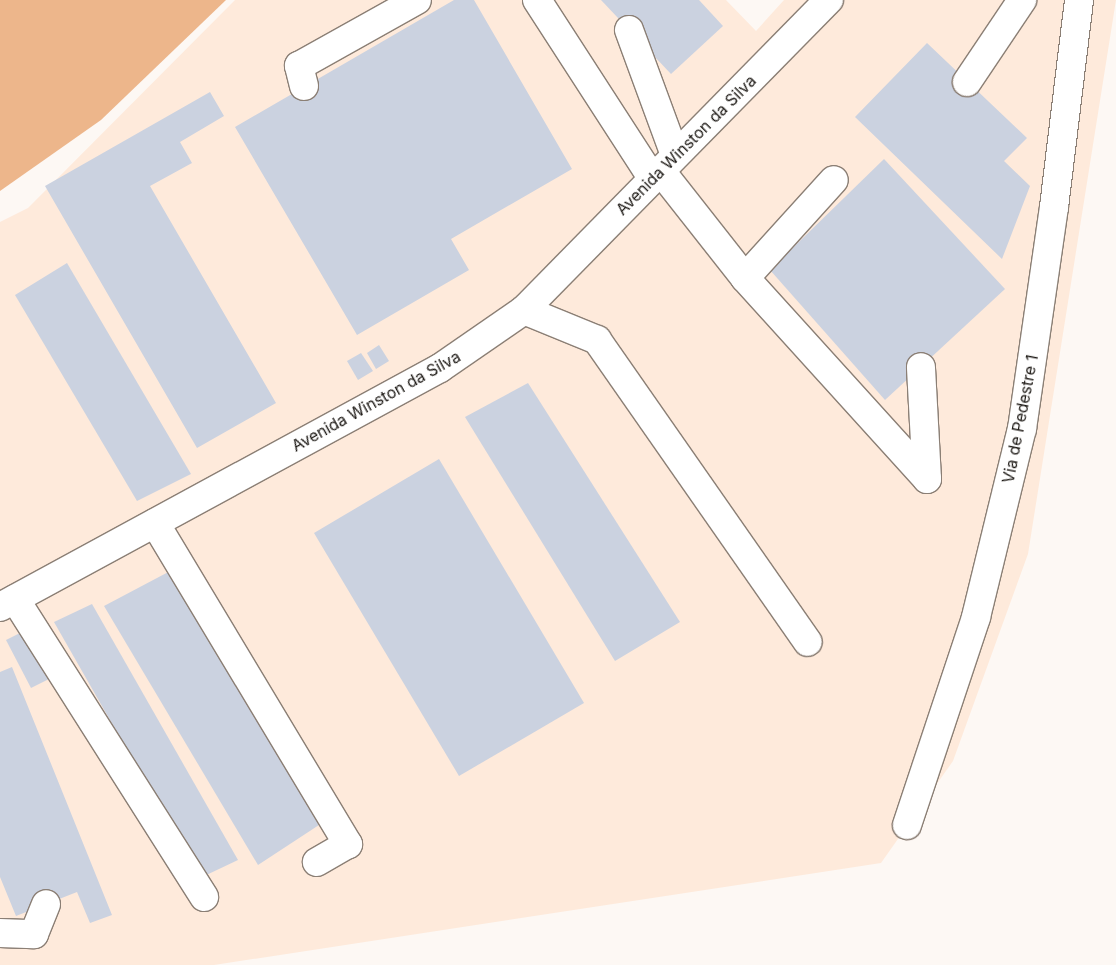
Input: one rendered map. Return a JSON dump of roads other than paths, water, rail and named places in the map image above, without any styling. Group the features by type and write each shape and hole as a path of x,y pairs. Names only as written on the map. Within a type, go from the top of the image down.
{"street":[{"path":"304,86 299,66 417,0"},
{"path":"537,0 745,278 927,479 921,367"},
{"name":"Avenida Winston da Silva","path":"8,603 440,368 524,310 830,0"},
{"path":"967,82 1022,0"},
{"name":"Via de Pedestre 1","path":"907,826 976,617 1022,429 1054,207 1079,0"},
{"path":"629,30 663,168"},
{"path":"745,278 834,180"},
{"path":"524,310 597,340 808,642"},
{"path":"154,523 348,844 318,862"},
{"path":"8,603 204,897"},
{"path":"0,933 34,934 46,904"}]}
